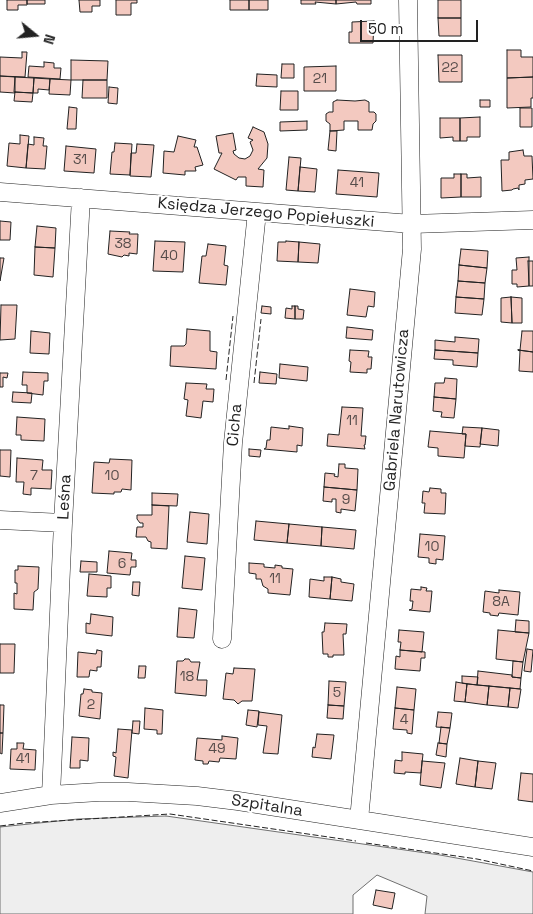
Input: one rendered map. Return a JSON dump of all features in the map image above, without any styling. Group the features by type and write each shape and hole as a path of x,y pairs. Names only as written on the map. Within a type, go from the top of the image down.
{"street":[{"name":"Gabriela Narutowicza","path":"359,820 411,259 408,0"},
{"name":"Księdza Jerzego Popiełuszki","path":"0,192 412,224 533,220"},
{"name":"Leśna","path":"51,795 63,523 81,198"},
{"name":"Cicha","path":"222,639 233,443 257,212"},
{"path":"0,520 63,523"},
{"name":"Szpitalna","path":"0,803 51,795 128,792 197,796 533,847"}],"shaded area":[{"path":"166,816 440,855 533,872 533,914 425,914 427,896 377,875 353,895 353,914 0,914 0,827 78,819"}],"building":[{"path":"7,0 27,0 27,5 18,5 18,10 7,10"},
{"path":"27,0 45,0 45,4 27,4"},
{"path":"79,0 100,0 100,6 92,6 92,12 80,12"},
{"path":"116,0 137,0 137,3 131,3 131,15 116,15"},
{"path":"230,0 249,0 249,10 230,10"},
{"path":"249,0 268,0 268,10 249,10"},
{"path":"301,0 336,0 336,4 315,2 316,4 301,4"},
{"path":"336,0 371,0 371,4 357,4 356,2 336,4"},
{"path":"438,0 461,0 461,18 438,18"},
{"path":"438,18 461,18 461,36 439,36"},
{"path":"374,21 373,43 349,43 349,32 352,32 352,22"},
{"path":"507,50 521,50 521,57 533,57 533,77 507,78"},
{"path":"22,52 27,52 25,77 0,76 0,57 22,58"},
{"path":"438,55 462,55 462,82 439,82"},
{"path":"71,60 108,61 107,80 71,80"},
{"path":"44,62 54,63 54,68 61,68 60,79 28,77 29,66 44,67"},
{"path":"282,64 294,64 294,78 281,78"},
{"path":"336,66 336,91 304,91 304,67"},
{"path":"257,74 277,75 277,87 256,86"},
{"path":"0,76 15,77 15,93 0,92"},
{"path":"15,77 34,78 33,93 14,92"},
{"path":"533,77 531,107 507,108 507,78"},
{"path":"34,78 50,79 49,90 38,89 38,93 33,93"},
{"path":"50,79 71,80 70,95 49,94"},
{"path":"83,80 107,80 107,98 82,98"},
{"path":"109,87 118,88 117,104 108,103"},
{"path":"281,91 298,91 298,110 280,110"},
{"path":"15,92 33,93 32,102 14,101"},
{"path":"337,100 365,100 369,102 369,112 376,114 376,121 373,124 372,130 358,130 358,121 344,121 344,130 330,131 330,124 326,121 326,114 333,112 333,102"},
{"path":"480,100 490,100 490,107 480,107"},
{"path":"69,107 77,108 76,129 67,129"},
{"path":"520,108 532,108 532,127 520,127"},
{"path":"480,117 480,137 467,137 467,141 460,141 460,118"},
{"path":"440,118 460,118 460,141 453,141 453,137 440,138"},
{"path":"307,121 307,130 280,131 280,122"},
{"path":"253,127 264,132 268,144 267,158 258,169 264,170 263,187 246,186 246,177 238,177 236,180 214,169 222,153 219,153 216,136 233,133 236,150 233,151 234,154 239,158 245,159 250,156 253,150 250,142 253,140 248,138"},
{"path":"330,131 337,131 336,151 328,150"},
{"path":"20,135 29,136 26,168 7,166 9,143 20,144"},
{"path":"178,136 196,140 194,147 197,147 203,165 195,167 196,171 185,171 185,175 163,173 164,151 174,152"},
{"path":"34,137 44,138 43,146 47,146 45,169 26,168 28,144 34,145"},
{"path":"115,143 132,144 130,175 110,174 112,152 114,152"},
{"path":"137,144 154,145 151,177 130,176 131,153 136,153"},
{"path":"66,146 96,149 94,173 64,171"},
{"path":"523,150 524,156 532,156 533,179 525,180 525,184 519,185 519,190 518,188 502,191 501,160 509,160 509,152"},
{"path":"289,157 301,158 298,191 286,190"},
{"path":"300,167 317,169 315,192 298,191"},
{"path":"338,170 379,173 377,197 336,194"},
{"path":"454,174 461,174 461,197 441,198 441,178 454,178"},
{"path":"461,174 467,174 467,178 481,177 481,197 461,197"},
{"path":"0,221 11,222 10,240 0,240"},
{"path":"37,226 56,228 55,248 35,247"},
{"path":"110,231 138,234 137,254 129,253 129,256 124,255 122,257 108,254"},
{"path":"155,241 185,242 183,272 153,271"},
{"path":"278,242 299,242 298,262 277,261"},
{"path":"299,242 320,244 318,263 298,262"},
{"path":"208,244 226,246 224,265 228,266 226,285 199,283 202,256 206,256"},
{"path":"35,247 55,248 53,277 34,275"},
{"path":"461,249 488,251 487,268 459,265"},
{"path":"529,257 529,286 517,287 517,284 512,284 512,270 517,270 516,258"},
{"path":"0,258 4,258 0,281"},
{"path":"528,261 533,261 533,286 529,286"},
{"path":"459,265 487,268 485,283 458,281"},
{"path":"458,281 485,283 484,299 456,297"},
{"path":"350,289 375,292 374,307 368,306 366,317 347,315"},
{"path":"456,297 484,299 482,315 455,313"},
{"path":"511,297 522,298 522,323 512,323"},
{"path":"511,297 512,323 501,322 501,298"},
{"path":"1,305 17,305 15,339 0,340"},
{"path":"262,306 271,307 271,314 261,313"},
{"path":"292,306 295,306 295,319 285,318 286,308 292,309"},
{"path":"295,306 298,306 298,309 304,310 303,319 295,319"},
{"path":"347,327 373,330 372,340 346,338"},
{"path":"187,329 210,331 210,351 217,352 216,369 170,366 171,346 184,346 186,344"},
{"path":"31,331 50,333 49,354 30,353"},
{"path":"522,331 533,331 533,352 518,350 520,350"},
{"path":"455,337 479,339 478,353 435,350 435,340 455,342"},
{"path":"350,350 369,351 368,357 372,357 371,369 367,369 367,373 350,372"},
{"path":"435,350 478,353 477,367 453,365 453,360 434,359"},
{"path":"518,350 533,352 533,372 519,371 520,351"},
{"path":"280,364 308,367 307,381 279,378"},
{"path":"23,372 48,373 48,381 44,381 43,395 27,393 27,385 22,385"},
{"path":"260,372 277,374 276,384 259,383"},
{"path":"0,373 8,373 7,378 3,377 3,387 0,387"},
{"path":"445,378 457,379 456,399 434,397 435,383 444,383"},
{"path":"186,383 207,384 206,389 214,389 213,402 203,401 201,418 186,416 188,400 184,399"},
{"path":"13,392 32,393 31,403 12,402"},
{"path":"434,397 456,399 454,418 441,417 442,412 433,411"},
{"path":"342,407 363,408 361,436 366,436 365,449 327,446 328,434 339,435"},
{"path":"17,417 45,419 44,441 21,440 21,435 16,435"},
{"path":"289,426 303,428 302,446 297,445 297,452 264,449 266,448 267,440 270,440 271,427 289,429"},
{"path":"463,427 482,428 480,447 465,446 466,434 462,434"},
{"path":"482,428 499,430 498,446 480,444"},
{"path":"430,431 466,434 464,458 438,456 438,448 428,447"},
{"path":"249,449 261,450 260,457 249,456"},
{"path":"0,450 11,450 10,477 0,476"},
{"path":"17,458 43,460 42,470 52,470 51,489 31,488 31,495 23,494 24,482 16,482"},
{"path":"110,459 132,460 131,490 122,489 121,492 114,492 114,494 92,493 94,462 109,463"},
{"path":"339,464 345,464 345,468 358,469 357,490 324,487 325,473 335,474 334,476 338,477"},
{"path":"324,487 357,490 355,511 341,509 341,513 336,512 336,499 332,499 332,502 323,501"},
{"path":"430,488 441,489 441,493 446,493 445,514 424,513 425,503 422,503 423,491 429,492"},
{"path":"152,493 178,494 177,506 152,505"},
{"path":"152,505 169,506 167,549 151,548 151,542 146,537 136,537 137,527 143,527 143,523 140,523 137,519 137,515 152,515"},
{"path":"190,512 209,514 207,544 187,542"},
{"path":"256,521 289,524 287,543 254,540"},
{"path":"289,524 322,527 321,546 287,543"},
{"path":"322,527 356,530 354,549 321,546"},
{"path":"420,534 445,536 443,560 436,559 436,564 429,563 429,558 418,557"},
{"path":"109,551 132,553 131,560 136,560 136,567 131,567 130,575 107,573"},
{"path":"185,556 205,558 202,590 182,588"},
{"path":"81,561 97,562 97,572 80,572"},
{"path":"249,563 264,564 264,567 275,568 275,565 293,569 290,595 268,593 268,589 263,586 261,579 256,579 256,574 249,573"},
{"path":"18,566 39,567 38,589 34,592 33,610 14,609 14,593 17,594 15,570 18,570"},
{"path":"89,574 111,576 111,588 107,588 107,597 87,596"},
{"path":"324,577 332,577 330,599 309,597 310,579 324,581"},
{"path":"332,577 341,579 341,582 354,584 352,601 330,599"},
{"path":"133,582 140,582 139,596 132,595"},
{"path":"421,587 427,588 426,591 432,591 430,612 409,610 412,609 413,601 410,601 411,589 421,590"},
{"path":"499,590 520,592 518,615 499,613 498,616 483,612 485,591 499,593"},
{"path":"179,608 197,610 194,638 177,637"},
{"path":"91,614 113,617 112,636 86,633 86,623 90,624"},
{"path":"516,620 529,621 529,633 515,632"},
{"path":"325,623 347,624 346,634 343,634 344,655 328,657 328,654 323,654 322,632 324,632"},
{"path":"399,630 424,632 422,652 400,650 401,642 398,642"},
{"path":"498,630 529,633 523,662 496,659"},
{"path":"0,644 15,644 14,673 0,673"},
{"path":"527,649 533,650 531,672 524,671"},
{"path":"97,650 102,651 101,667 97,667 97,671 90,670 89,677 77,677 78,652 96,654"},
{"path":"400,650 425,652 425,658 421,658 420,671 395,669 396,656 400,657"},
{"path":"189,659 191,662 200,662 197,680 207,680 206,696 175,693 177,661"},
{"path":"513,661 523,662 521,678 512,677"},
{"path":"139,666 146,666 145,678 138,678"},
{"path":"234,668 255,669 252,701 242,701 238,704 234,700 223,699 226,673 233,674"},
{"path":"478,671 512,675 512,677 521,678 520,689 477,685"},
{"path":"462,676 478,677 477,685 462,683"},
{"path":"329,681 346,682 344,706 328,705"},
{"path":"456,682 467,684 465,702 454,701"},
{"path":"467,684 489,686 487,705 465,702"},
{"path":"489,686 510,688 508,707 487,705"},
{"path":"397,687 416,689 414,710 395,708"},
{"path":"510,688 521,689 518,708 508,707"},
{"path":"84,689 102,693 100,719 79,716 81,694 83,694"},
{"path":"0,705 4,705 3,733 0,733"},
{"path":"328,705 344,706 343,719 327,718"},
{"path":"145,708 163,710 162,734 157,734 157,730 144,729"},
{"path":"395,708 414,710 412,734 407,733 407,730 393,729"},
{"path":"248,710 259,711 257,727 246,725"},
{"path":"259,712 282,715 278,754 263,753 267,726 258,725"},
{"path":"438,712 452,713 450,728 436,727"},
{"path":"133,721 140,721 139,734 132,733"},
{"path":"441,727 450,728 447,744 439,743"},
{"path":"118,729 132,730 128,778 114,776 116,757 113,756 113,752 116,753"},
{"path":"0,733 3,733 2,754 0,753"},
{"path":"317,734 334,735 331,759 312,757"},
{"path":"222,736 238,738 236,759 220,758 219,762 209,761 208,764 195,760 197,738 222,740"},
{"path":"72,737 89,738 88,761 80,760 80,768 70,768"},
{"path":"17,743 24,743 23,749 36,750 35,770 10,769 11,749 17,749"},
{"path":"438,743 447,744 446,757 436,755"},
{"path":"402,752 423,754 421,773 394,773 395,760 402,761"},
{"path":"460,758 478,761 475,787 456,784"},
{"path":"422,761 445,763 441,788 420,785"},
{"path":"478,761 496,763 492,789 475,787"},
{"path":"521,773 533,774 533,802 518,800"},
{"path":"376,890 395,893 392,909 373,905"}],"fence":[{"path":"226,380 233,316"},
{"path":"254,383 261,319"},
{"path":"0,826 170,814 356,841"},
{"path":"366,843 477,859 533,871"}]}
